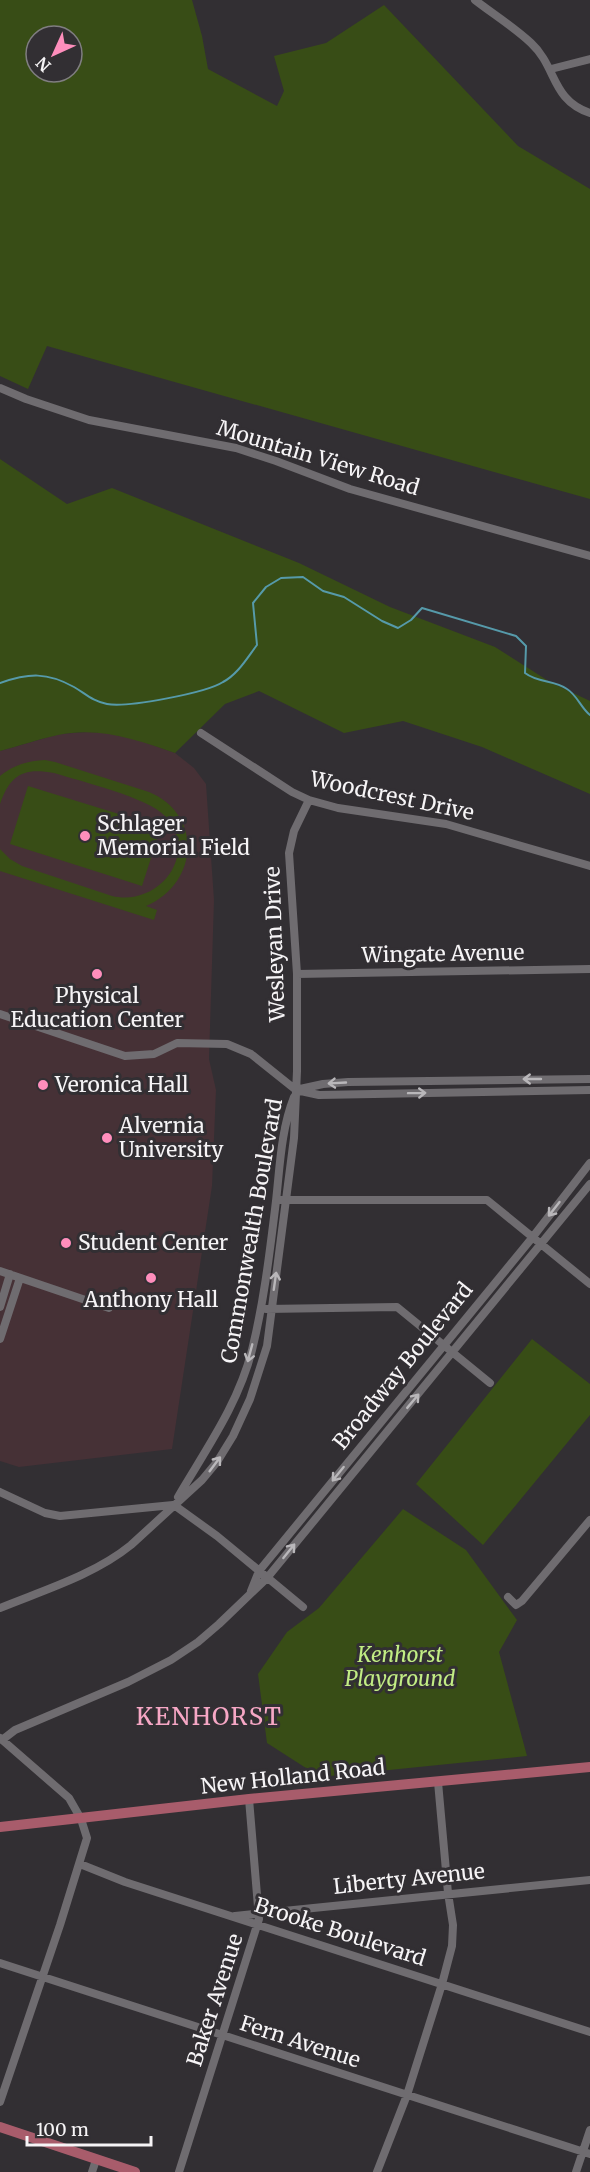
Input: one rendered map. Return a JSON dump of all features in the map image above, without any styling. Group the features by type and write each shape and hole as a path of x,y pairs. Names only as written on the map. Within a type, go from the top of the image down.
{"main road":[{"name":"New Holland Road","path":"0,1827 249,1799 590,1767"},
{"path":"0,2127 116,2169 135,2172"}],"street":[{"path":"475,0 531,42 550,69 560,92 571,103 590,113"},
{"path":"550,69 590,59"},
{"name":"Mountain View Road","path":"0,388 89,420 236,448 350,489 590,556"},
{"name":"Woodcrest Drive","path":"201,733 283,786 309,800 338,808 446,824 590,866"},
{"name":"Wesleyan Drive","path":"296,1090 297,974 289,853 294,831 309,800"},
{"name":"Wingate Avenue","path":"297,974 590,969"},
{"path":"0,1014 125,1056 154,1054 177,1043 227,1044 251,1054 296,1090"},
{"name":"Commonwealth Boulevard","path":"296,1090 323,1084 348,1082 590,1079"},
{"name":"Commonwealth Boulevard","path":"296,1090 319,1095 590,1090"},
{"name":"Commonwealth Boulevard","path":"174,1505 231,1406 247,1366 260,1309 287,1115 296,1090"},
{"name":"Commonwealth Boulevard","path":"0,1608 89,1572 131,1545 202,1480 217,1462 233,1436 250,1399 267,1346 294,1138 296,1090"},
{"name":"Broadway Boulevard","path":"249,1594 259,1571 532,1238 590,1163"},
{"name":"Broadway Boulevard","path":"1,1739 15,1730 157,1669 198,1642 219,1624 267,1578 590,1184"},
{"path":"276,1200 487,1200 590,1284"},
{"path":"0,1271 109,1308"},
{"path":"0,1308 10,1274"},
{"path":"0,1339 20,1278"},
{"path":"260,1309 397,1307 490,1383"},
{"path":"0,1492 45,1513 60,1516 174,1505 217,1536 303,1607"},
{"path":"507,1597 516,1605 522,1601 590,1520"},
{"path":"0,2102 87,1838 81,1819 69,1798 1,1739"},
{"path":"377,2172 407,2096 450,1955 453,1931 438,1782"},
{"name":"Baker Avenue","path":"178,2172 260,1912 249,1799"},
{"name":"Brooke Boulevard","path":"80,1864 125,1882 590,2032"},
{"name":"Liberty Avenue","path":"231,1916 590,1880"},
{"name":"Fern Avenue","path":"0,1963 586,2153"},
{"path":"576,2172 586,2153 590,2130"},
{"path":"92,2172 96,2160"}],"shaded area":[{"name":"Alvernia University","path":"108,733 136,739 175,753 194,768 206,784 214,900 209,1059 216,1090 212,1186 172,1449 19,1467 0,1461 0,751 59,734"}],"green space":[{"path":"0,0 192,0 208,69 277,106 284,91 274,56 326,43 384,5 518,146 590,189 590,499 47,346 28,389 0,376"},
{"path":"0,459 67,504 112,488 299,563 390,607 495,647 550,682 590,701 590,794 482,747 403,721 344,733 259,691 225,704 175,753 133,739 88,732 44,738 0,751"},
{"path":"45,760 149,792 167,803 179,816 186,832 188,849 184,866 176,882 163,896 146,906 157,910 154,920 0,871 0,849 22,866 112,896 129,897 159,886 176,861 178,846 175,831 165,816 145,803 113,791 54,773 34,771 19,775 13,780 0,804 0,776 21,764"},
{"name":"Schlager Memorial Field","path":"28,786 161,827 142,886 10,844"},
{"path":"532,1339 590,1384 590,1415 483,1545 416,1484"},
{"name":"Kenhorst Playground","path":"403,1509 466,1550 517,1620 499,1652 527,1756 320,1777 267,1743 258,1674 287,1632 319,1608"}],"waterway":[{"path":"0,683 20,677 46,677 64,682 97,701 117,705 166,699 200,691 223,682 233,675 257,645 253,603 266,587 281,578 303,577 323,591 344,597 382,621 398,628 411,620 422,608 516,636 526,646 525,673 567,689 590,715"}],"place":[{"name":"Schlager Memorial Field","path":"85,836"},
{"name":"Physical Education Center","path":"97,974"},
{"name":"Veronica Hall","path":"43,1085"},
{"name":"Alvernia University","path":"107,1138"},
{"name":"Student Center","path":"66,1243"},
{"name":"Anthony Hall","path":"151,1278"}],"district":[{"name":"KENHORST","path":"209,1717"}]}
